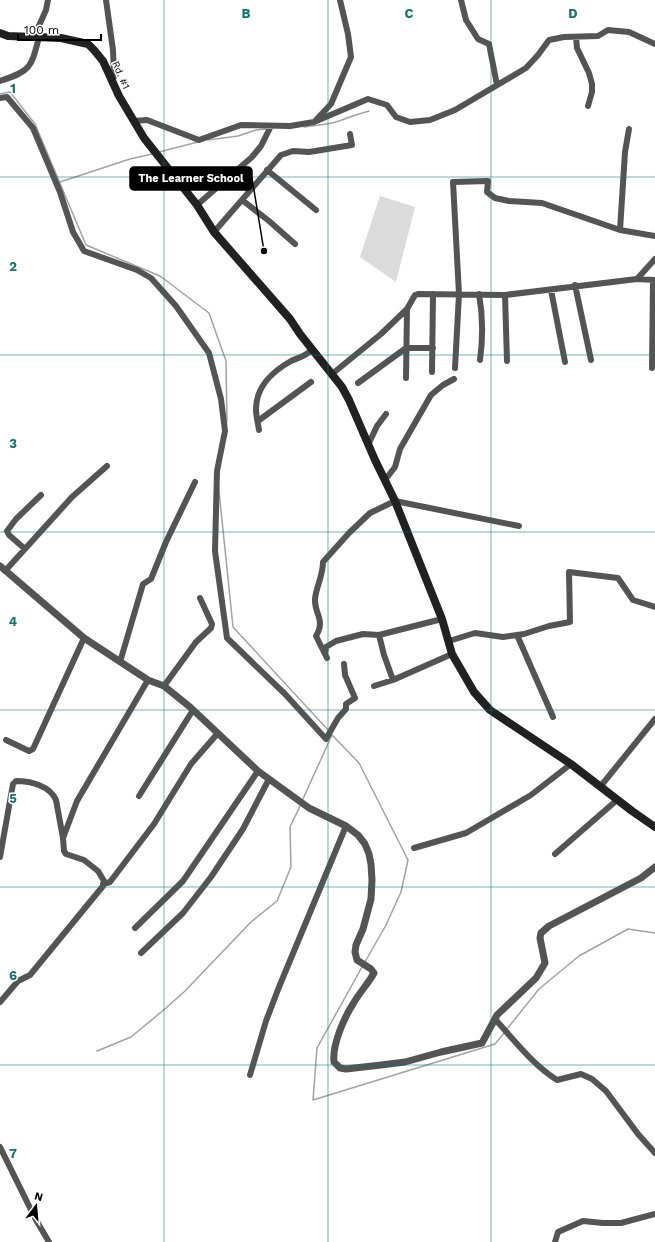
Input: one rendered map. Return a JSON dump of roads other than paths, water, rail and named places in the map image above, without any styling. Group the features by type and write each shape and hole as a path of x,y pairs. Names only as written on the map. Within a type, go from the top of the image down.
{"main road":[{"name":"Rd. #1","path":"0,33 8,36 61,38 88,44 103,61 119,96 156,154 197,205 214,232 290,320 342,387 395,501 442,619 452,654 474,692 490,710 571,764 655,827"}],"street":[{"path":"0,81 16,76 26,70 33,58 37,37 48,0"},
{"path":"106,0 113,50 113,80"},
{"path":"314,122 330,104 351,57 348,34 340,0"},
{"path":"461,0 466,20 478,39 489,44 497,85"},
{"path":"134,121 147,120 199,140 241,125 290,126 314,122 368,99 387,105 396,117 410,122 430,120 456,110 526,68 549,40 598,36 608,30 629,32 655,44"},
{"path":"576,37 577,48 587,68 592,84 592,92 588,106"},
{"path":"0,98 7,97 33,128 60,192 73,232 84,251 137,270 151,278 176,306 209,353 221,399 225,431 217,471 215,551 227,638 285,694 326,740 338,718 346,709 346,704 355,698 347,681 344,664"},
{"path":"197,205 252,157 261,146 271,126"},
{"path":"620,230 625,152 629,129"},
{"path":"214,232 281,155 293,151 309,152 352,145 350,134"},
{"path":"267,170 316,210"},
{"path":"455,368 459,294 453,182 488,181 487,192 495,198 509,201 542,203 620,230 655,236"},
{"path":"242,200 295,244"},
{"path":"637,279 655,259"},
{"path":"332,374 381,334 407,309 412,299 418,294 505,295 637,279 654,280 652,368"},
{"path":"575,286 591,360"},
{"path":"550,290 565,362"},
{"path":"432,372 433,294"},
{"path":"479,294 482,312 482,344 480,360"},
{"path":"505,295 508,361"},
{"path":"406,378 407,309"},
{"path":"358,383 406,348 433,348"},
{"path":"259,430 256,401 264,382 288,362 305,355 312,349"},
{"path":"385,480 395,467 400,449 431,395 438,388 454,379"},
{"path":"258,421 311,382"},
{"path":"368,445 377,426 386,414"},
{"path":"107,466 72,497 25,549 3,569 84,638 148,680 164,686 193,710 258,771 310,808 346,826 358,835 365,844 371,864 371,899 355,952 358,960 371,968 374,973 346,1015 334,1051 334,1062 340,1068 346,1069 405,1062 482,1043 497,1015 536,978 545,963 540,938 541,933 549,926 641,878 655,866"},
{"path":"120,662 143,584 151,579 166,542 195,482"},
{"path":"25,549 9,535 7,531 16,519 41,495"},
{"path":"442,619 380,635 363,634 336,641 326,647 326,656 316,636 320,628 320,619 315,600 323,573 323,562 349,533 370,513 395,501 519,526"},
{"path":"449,641 475,633 503,637 517,635 570,622 569,572 618,578 633,600 655,607"},
{"path":"164,686 196,642 211,628 212,624 200,598"},
{"path":"380,635 384,655 393,680"},
{"path":"517,635 553,717"},
{"path":"6,740 29,751 33,749 84,638"},
{"path":"374,686 393,680 452,654"},
{"path":"63,838 77,801 148,680"},
{"path":"139,796 193,710"},
{"path":"600,787 655,719"},
{"path":"103,884 110,882 154,824 191,764 218,734"},
{"path":"414,848 466,833 531,795 571,764"},
{"path":"135,928 183,881 258,771"},
{"path":"141,953 183,913 211,877 243,829 269,779"},
{"path":"0,857 13,784 16,781 29,782 47,788 54,794 63,838 64,851 66,854 84,860 98,871 104,881 96,896 30,975 18,981 0,1002"},
{"path":"556,854 617,800"},
{"path":"250,1075 266,1021 279,987 346,826"},
{"path":"495,1019 541,1068 557,1080 581,1074 592,1079 606,1091 638,1134 655,1153"},
{"path":"0,1147 36,1220 49,1242"},
{"path":"556,1242 558,1232 583,1221 621,1223 655,1214"}],"waterway":[{"path":"0,94 10,92 35,124 86,245 160,276 209,313 226,361 227,422"},
{"path":"304,127 335,122 369,111"},
{"path":"208,140 238,136 256,130 266,129"},
{"path":"159,152 198,142"},
{"path":"60,182 130,159 152,154"},
{"path":"219,491 233,627 329,731"},
{"path":"331,734 359,763 408,860 401,892 386,925 365,962"},
{"path":"302,801 332,735"},
{"path":"97,1051 131,1037 166,1008 185,991 251,922 277,901 291,867 290,827 301,804"},
{"path":"507,1029 539,989 579,956 628,929 655,933"},
{"path":"362,967 317,1048 313,1100 495,1044 505,1032"}],"place":[{"name":"The Learner School","path":"264,251"}]}
